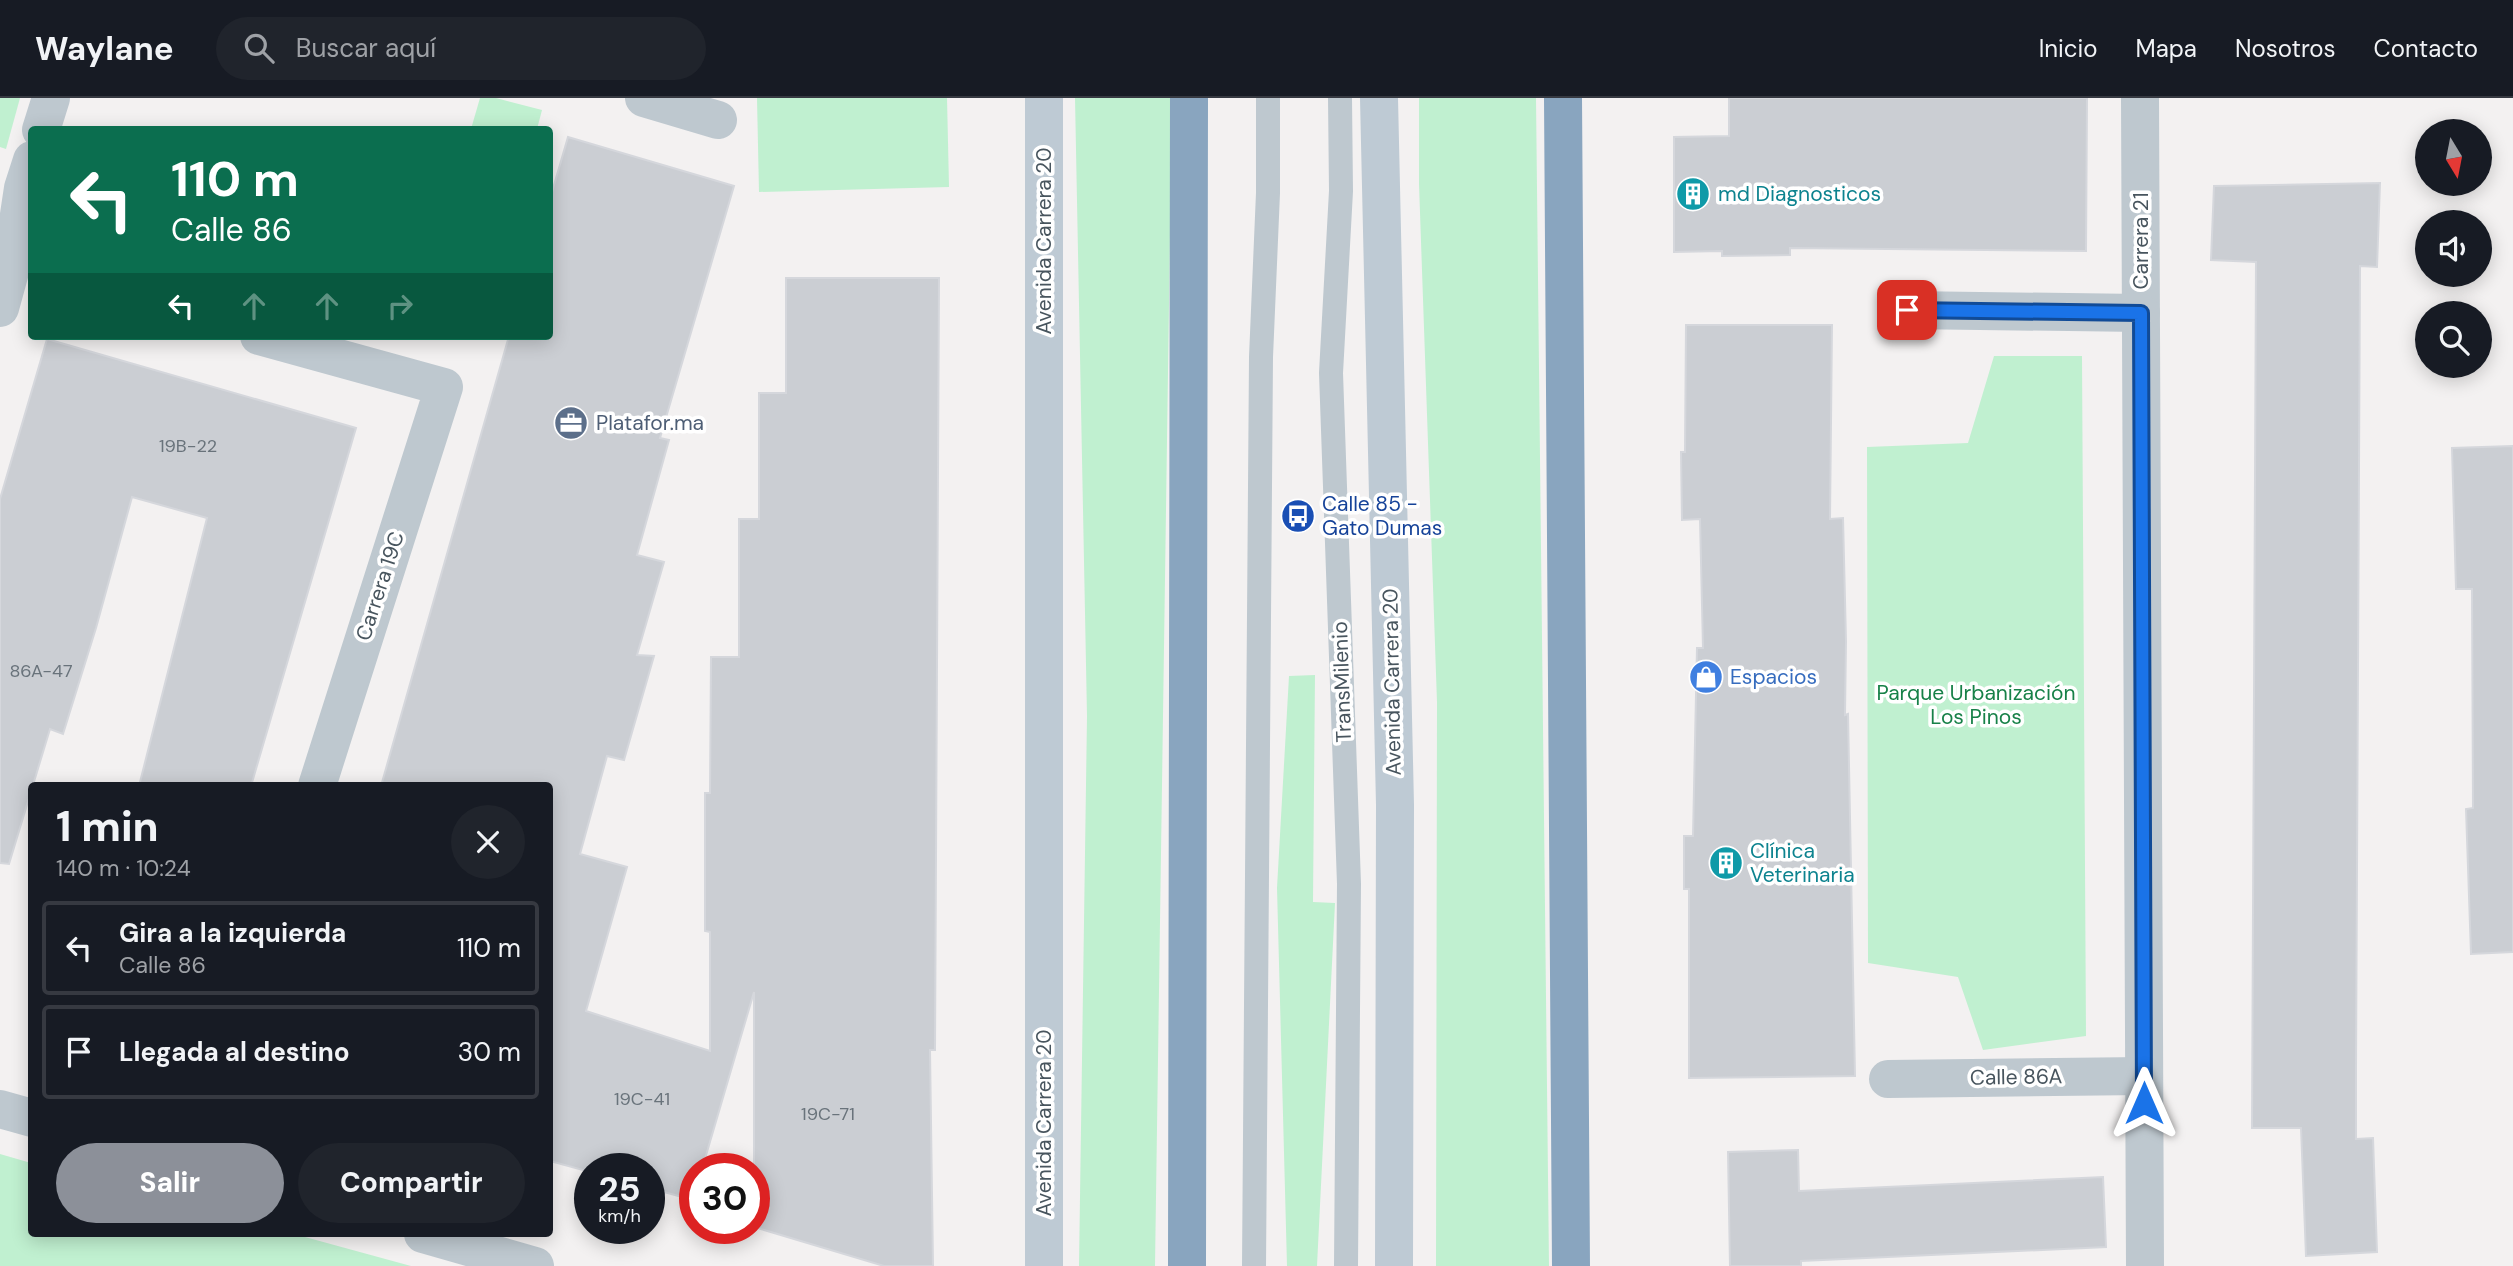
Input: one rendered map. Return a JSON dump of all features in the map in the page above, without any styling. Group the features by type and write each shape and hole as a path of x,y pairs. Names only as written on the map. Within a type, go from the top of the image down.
{"highway":[{"path":"1187,1266 1189,98"},
{"path":"1563,98 1571,1266"}],"main road":[{"name":"Avenida Carrera 20","path":"1044,98 1044,1266"},
{"name":"Avenida Carrera 20","path":"1379,98 1395,805 1394,1266"}],"street":[{"path":"42,126 51,98"},
{"path":"644,98 718,120"},
{"name":"Carrera 21","path":"2140,98 2145,1266"},
{"path":"0,308 21,271 23,188 28,172"},
{"path":"1907,310 2141,313"},
{"name":"Carrera 19C","path":"274,340 444,387 318,782"},
{"name":"Calle 86A","path":"1888,1079 2144,1076"},
{"path":"0,1109 28,1117"},
{"path":"434,1237 535,1266"}],"lane":[{"path":"1254,1266 1261,371 1268,193 1268,98"},
{"name":"TransMilenio","path":"1340,98 1341,191 1331,373 1349,884 1346,1266"}],"green space":[{"path":"0,98 20,98 6,149 0,147"},
{"path":"480,98 496,98 542,110 538,126 472,126"},
{"path":"757,98 947,98 949,187 759,192"},
{"path":"1075,98 1172,98 1155,1266 1079,1266 1087,716"},
{"path":"1419,98 1536,98 1549,1266 1436,1266 1437,702 1419,184"},
{"name":"Parque Urbanización Los Pinos","path":"1994,356 2082,356 2086,1036 1983,1050 1958,977 1868,963 1867,447 1968,443"},
{"path":"1315,675 1313,902 1335,903 1317,1266 1287,1266 1277,888 1289,676"},
{"path":"0,1154 28,1162 28,1237 305,1237 411,1266 0,1266"}],"building":[{"path":"1729,98 2087,98 2086,251 1790,248 1790,255 1722,256 1722,251 1674,252 1674,137 1729,136"},
{"path":"568,137 734,186 660,438 669,440 637,555 664,562 637,655 654,656 624,760 607,756 580,854 627,867 586,1011 710,1051 710,932 705,931 705,793 710,793 711,657 739,657 739,519 759,519 759,393 786,393 786,278 939,278 935,1050 930,1050 933,1266 884,1266 770,1232 770,1153 754,1153 754,992 707,1153 679,1153 679,1196 665,1192 665,1153 574,1153 574,1168 553,1162 553,782 382,782 508,340 553,340 553,189"},
{"path":"2380,183 2377,267 2360,266 2356,1069 2356,1139 2373,1138 2377,1252 2306,1256 2301,1128 2252,1128 2256,262 2211,260 2214,186"},
{"path":"1686,325 1832,325 1830,519 1843,518 1845,715 1848,714 1855,1076 1689,1078 1689,889 1684,889 1684,836 1693,836 1697,648 1703,648 1700,519 1682,520 1681,452 1685,452"},
{"path":"47,340 356,428 252,782 140,782 207,518 132,497 63,734 50,729 34,782 28,782 28,801 9,864 0,863 0,499"},
{"path":"2513,446 2513,952 2471,954 2466,809 2473,808 2472,589 2456,589 2452,448"},
{"path":"1798,1150 1799,1191 2103,1177 2106,1247 1801,1261 1801,1266 1730,1266 1728,1152"}],"place":[{"name":"md Diagnosticos","path":"1693,194"},
{"name":"Platafor.ma","path":"571,423"},
{"name":"Calle 85 - Gato Dumas","path":"1298,516"},
{"name":"Espacios","path":"1706,677"},
{"name":"Clínica Veterinaria","path":"1726,863"}],"route":[{"path":"1907,310 2141,313 2144,1103"}]}
